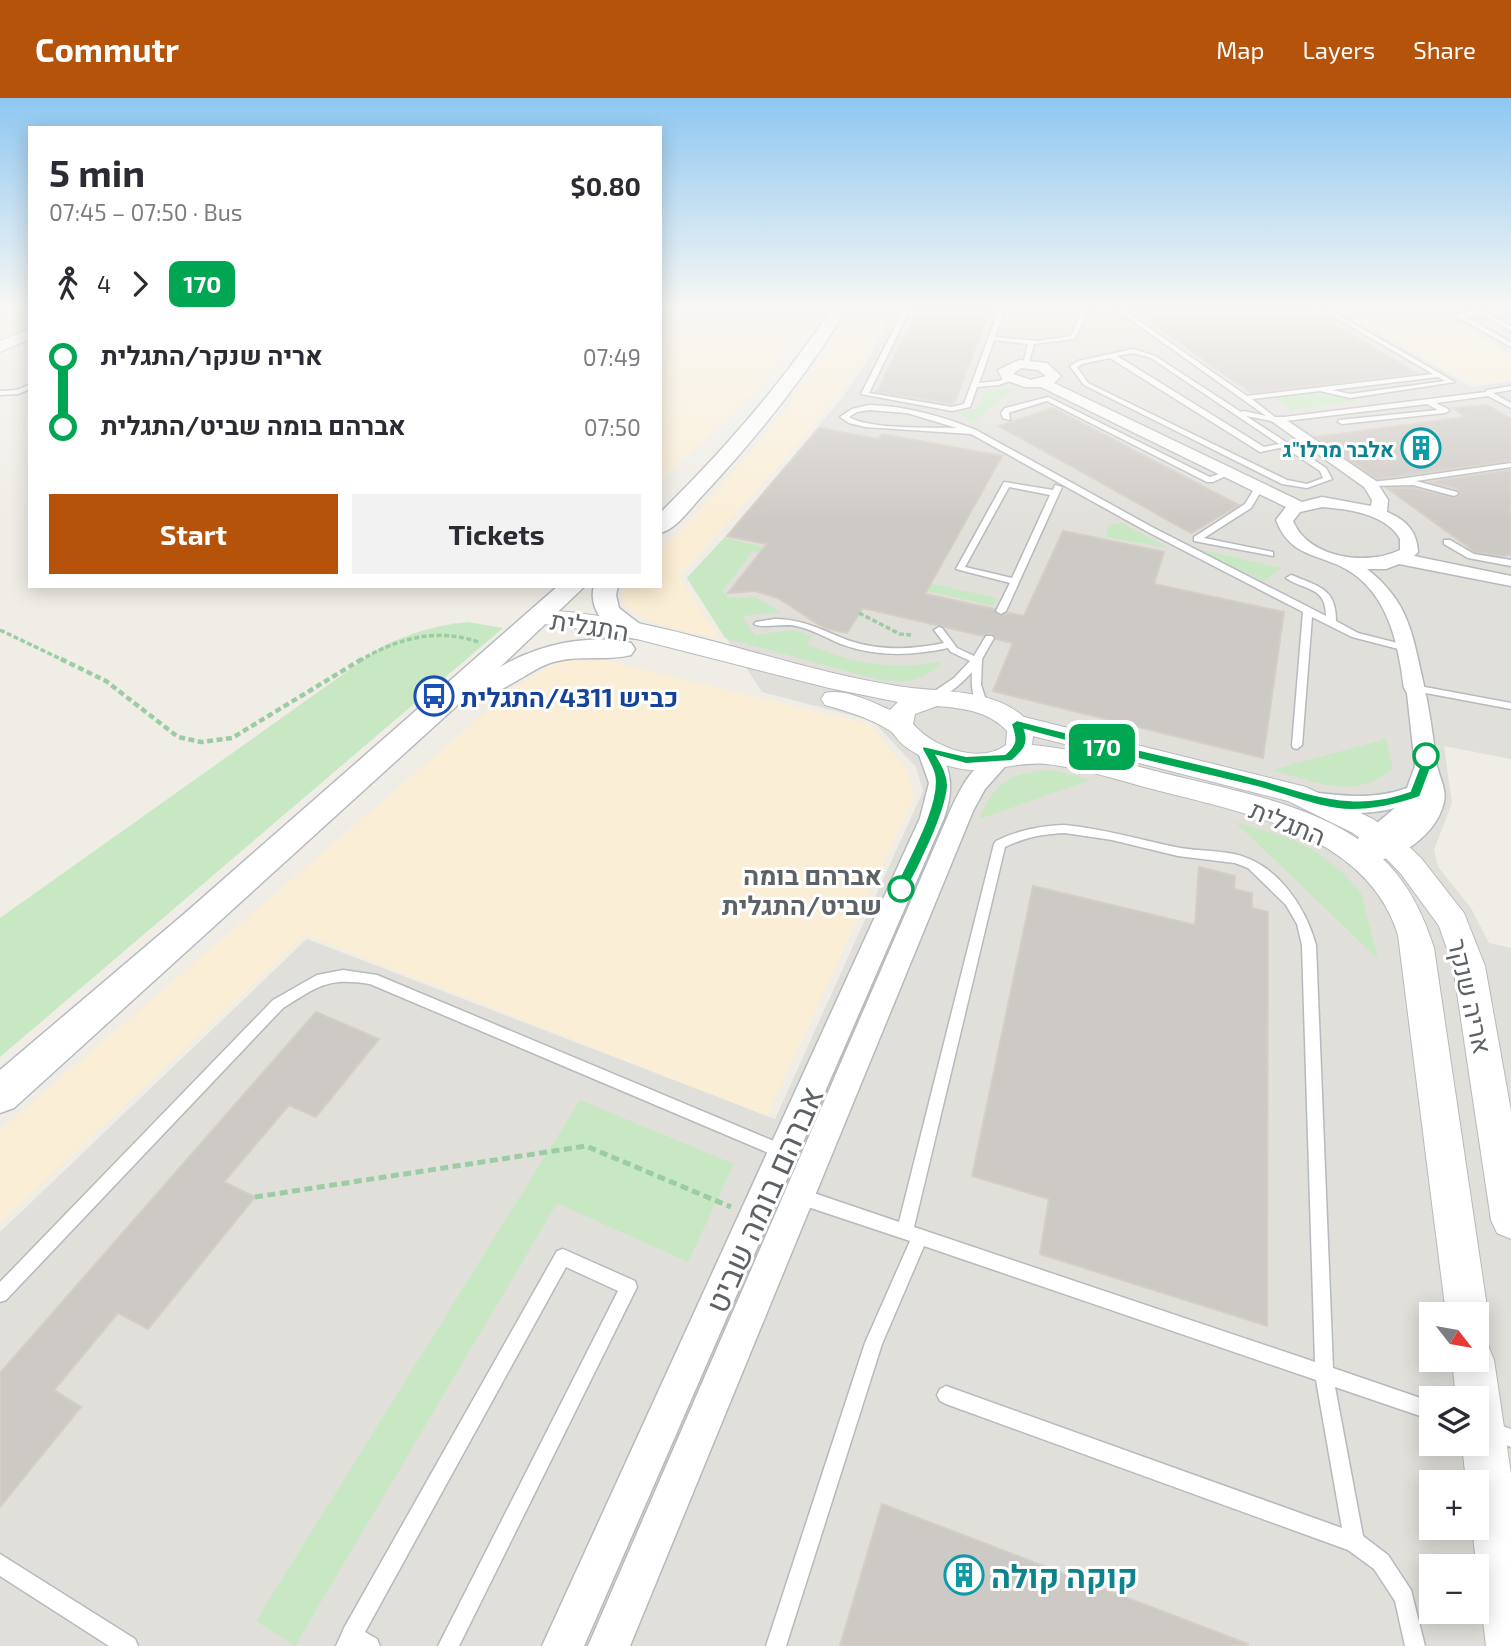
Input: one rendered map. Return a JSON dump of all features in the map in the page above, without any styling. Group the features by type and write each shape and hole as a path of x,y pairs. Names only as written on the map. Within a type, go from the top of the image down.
{"main road":[{"path":"662,524 789,381"},
{"path":"662,507 768,407"},
{"path":"0,1094 196,924 502,649 550,621 572,588"},
{"path":"196,924 483,688 550,621 592,588"},
{"path":"483,688 549,652 630,640 606,611 602,596 605,588"}],"street":[{"path":"1020,381 1047,381"},
{"path":"1043,383 1297,506"},
{"path":"1277,420 1370,484 1380,500 1379,514"},
{"path":"1370,484 1371,492 1357,502 1321,502 1297,506 1285,514 1282,522 1285,531 1307,549 1376,575 1400,617 1410,649 1426,765 1433,789 1429,813 1412,835 1378,855"},
{"path":"1339,503 1379,514 1407,533 1406,551 1376,575"},
{"path":"1406,551 1446,568 1511,581"},
{"name":"התגלית","path":"550,621 874,691 956,700 983,706 1017,724 1080,742 1255,782 1310,800"},
{"name":"התגלית","path":"630,640 844,701 900,725 905,734 928,749 966,760 1007,757 1077,760 1264,809 1378,855"},
{"path":"900,725 903,710 930,699"},
{"path":"1007,757 1022,739 1017,724"},
{"name":"אברהם בומה שביט","path":"563,1646 938,802 940,773 928,749"},
{"name":"אברהם בומה שביט","path":"609,1646 965,804 986,770 1007,757"},
{"path":"1378,855 1416,793 1426,765"},
{"path":"1310,800 1350,805 1382,805 1416,793"},
{"name":"אריה שנקר","path":"1310,800 1442,904 1453,922 1465,953 1511,1220"},
{"name":"אריה שנקר","path":"1378,855 1406,914 1418,948 1465,1302"},
{"path":"1476,1372 1490,1431 1511,1646"}],"lane":[{"path":"870,381 864,394 953,410 967,405 975,381"},
{"path":"974,385 1005,381"},
{"path":"1084,381 1286,482 1307,486 1328,479 1323,470 1190,381"},
{"path":"1154,381 1263,450 1285,445"},
{"path":"1222,381 1277,420"},
{"path":"1246,398 1386,381"},
{"path":"1319,389 1350,396 1452,383 1449,381"},
{"path":"0,393 18,392 28,387"},
{"path":"1233,410 1277,420 1489,394 1511,388"},
{"path":"1489,394 1511,406"},
{"path":"1007,418 1005,413 1009,410 1048,399 1210,480 1228,473"},
{"path":"1342,422 1445,411 1428,401"},
{"path":"972,432 952,428 864,427 848,422 845,418 854,409 878,408 937,418 972,432 1308,611 1371,641 1410,649"},
{"path":"1370,484 1511,465"},
{"path":"1403,480 1454,494"},
{"path":"1001,611 1061,481"},
{"path":"1015,581 960,569 1007,484 1055,494"},
{"path":"1259,488 1248,506 1197,539 1270,554"},
{"path":"1447,542 1471,556 1511,564"},
{"path":"1291,578 1329,597 1332,604 1331,622"},
{"path":"1297,746 1308,611"},
{"path":"759,624 775,620 803,623 850,644 890,652 923,651 944,637 961,656 978,661"},
{"path":"930,699 965,676 978,661 989,638"},
{"path":"978,661 976,685 983,706"},
{"path":"1414,688 1511,706"},
{"path":"776,1646 874,1343 913,1235 1000,844 1030,832 1052,830 1088,833 1252,865 1289,897 1303,919 1309,945 1324,1376 1353,1542"},
{"path":"0,1294 278,1004 324,975 345,974 372,979 784,1152"},
{"path":"799,1196 1419,1407"},
{"path":"370,1646 349,1641 563,1256 629,1287 448,1646"},
{"path":"946,1395 1353,1542 1381,1562 1404,1597 1415,1646"},
{"path":"0,1564 128,1646"}],"path":[{"path":"859,613 900,634 944,637"},
{"path":"0,630 106,681 178,737 201,742 232,738 381,648 429,634 462,636 502,649"},
{"path":"255,1197 586,1146 754,1217"}],"shaded area":[{"path":"853,381 1462,381 1472,387 1511,381 1511,759 1444,746 1452,803 1434,850 1438,867 1471,908 1489,943 1511,948 1511,1646 0,1646 0,1232 307,939 775,1119 923,791 916,767 873,721 762,692 687,578 727,535"}],"green space":[{"path":"1014,388 973,422 959,413 977,408 986,392"},
{"path":"1312,393 1359,401 1291,410 1274,398"},
{"path":"1122,523 1168,548 1106,537 1108,525"},
{"path":"724,538 997,598 993,606 753,551 723,590 728,598 756,597 780,612 742,616 755,635 792,630 812,636 807,644 874,664 907,665 943,661 929,673 914,680 880,680 725,638 687,578"},
{"path":"1197,549 1282,568 1264,581"},
{"path":"468,622 503,628 0,1057 0,918 383,646 424,630"},
{"path":"1386,739 1393,768 1364,784 1334,786 1272,770"},
{"path":"1052,770 1091,780 979,819 991,796 1006,781 1026,773"},
{"path":"1235,822 1286,837 1315,851 1340,870 1361,893 1378,959"},
{"path":"580,1100 734,1164 688,1262 557,1203 295,1646 256,1621"}],"sand":[{"path":"662,381 763,381 662,480"},
{"path":"806,381 847,381 814,425 680,577 719,638 658,624 630,610 623,600 623,588 662,588 662,549 713,495"},
{"path":"1469,381 1494,381 1474,384"},
{"path":"574,658 603,660 870,724 908,771 915,796 767,1116 306,935 0,1223 0,1130 515,687 552,664"}],"building":[{"path":"882,381 963,381 954,404 877,392"},
{"path":"1234,381 1349,381 1251,393"},
{"name":"אלבר מרלו\"ג","path":"1487,405 1511,419 1511,461 1377,479 1316,437 1466,417 1453,408"},
{"path":"1053,408 1239,505 1191,533 999,426"},
{"path":"819,428 878,439 882,434 1002,456 925,594 994,609 1000,616 1008,613 1024,616 1063,531 1164,552 1154,584 1284,612 1263,758 993,691 1013,643 996,639 992,633 983,636 863,608 847,633 824,628 778,598 755,591 728,593 767,544 727,536"},
{"path":"1511,470 1511,555 1475,552 1387,488 1413,488 1455,498 1460,495 1458,489 1429,482"},
{"path":"1199,867 1235,876 1234,889 1252,893 1252,908 1268,912 1267,1326 1040,1254 1049,1199 972,1176 1033,886 1195,925"},
{"path":"316,1012 379,1039 316,1117 289,1105 224,1182 255,1197 148,1329 118,1313 54,1390 81,1407 0,1507 0,1373"},
{"name":"קוקה קולה","path":"882,1504 1248,1644 1248,1646 840,1646"}],"bus line":[{"name":"170","path":"901,889 932,818 941,788 940,773 928,749 966,760 999,761 1008,758 1019,748 1022,739 1017,724 1080,742 1255,782 1310,800 1350,805 1382,805 1416,793 1426,765 1426,756"}],"place":[{"name":"אלבר מרלו\"ג","path":"1421,448"},
{"name":"כביש 4311/התגלית","path":"434,696"},
{"name":"אברהם בומה שביט/התגלית","path":"901,889"},
{"name":"קוקה קולה","path":"964,1575"}]}
